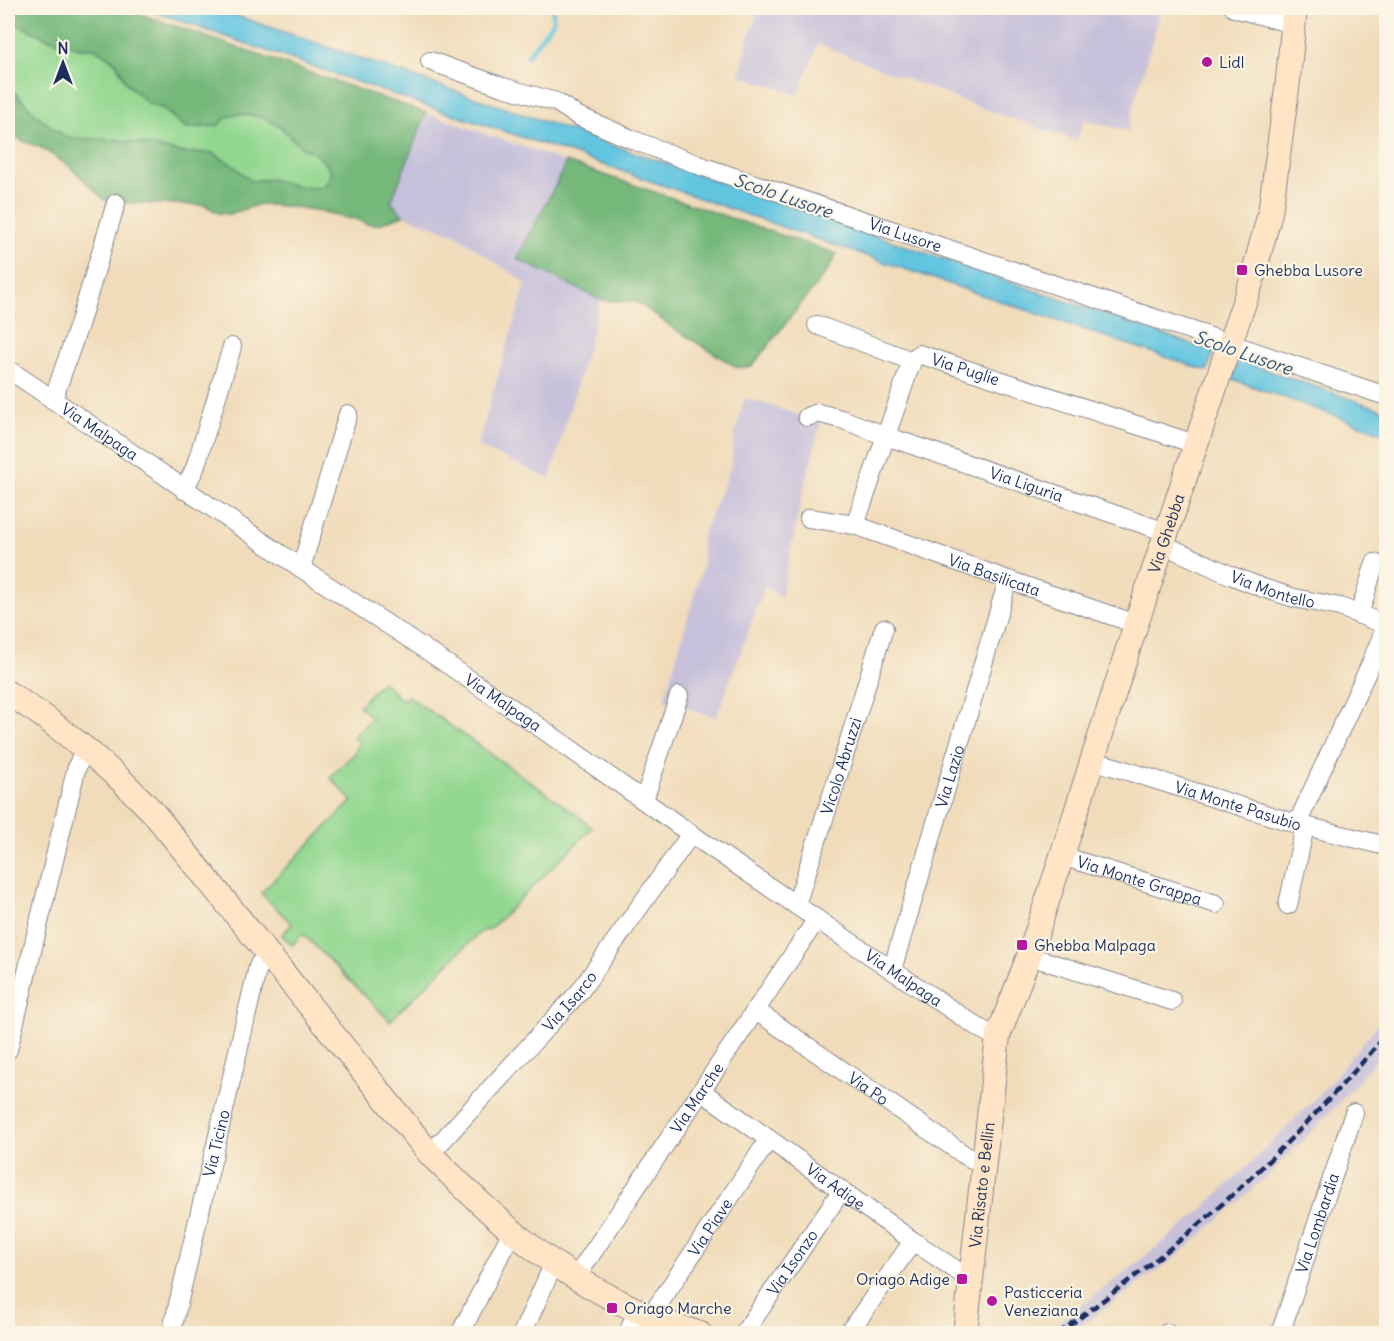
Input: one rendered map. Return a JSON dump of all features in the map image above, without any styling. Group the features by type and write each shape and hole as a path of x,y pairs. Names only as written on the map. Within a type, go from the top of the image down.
{"street":[{"name":"Via Ghebba","path":"998,1035 1029,956 1195,444 1251,283 1270,213 1294,16 1234,8"},
{"name":"Via Lusore","path":"430,61 503,87 556,102 587,120 704,167 1228,346 1386,396"},
{"path":"53,400 79,325 116,203"},
{"path":"817,325 912,361"},
{"path":"184,489 195,468 231,347"},
{"name":"Via Puglie","path":"855,525 912,361 919,354 1195,444"},
{"name":"Via Malpaga","path":"8,369 301,568 419,645 892,970 979,1028 992,1035 998,1035"},
{"name":"Via Liguria","path":"807,417 818,413 844,420 1164,538"},
{"path":"301,568 348,414"},
{"path":"809,518 855,525"},
{"name":"Via Basilicata","path":"855,525 1136,624"},
{"name":"Via Montello","path":"1164,538 1230,575 1294,598 1340,607 1386,626 1301,825 1288,905"},
{"path":"1359,615 1375,562"},
{"name":"Via Lazio","path":"892,970 1008,580"},
{"name":"Vicolo Abruzzi","path":"796,905 884,628"},
{"path":"8,693 43,716 88,751 122,780 152,811 430,1155 462,1186 512,1231 576,1277 643,1313 700,1334"},
{"path":"644,800 679,696"},
{"path":"8,1050 76,770 80,759 88,751"},
{"name":"Via Monte Pasubio","path":"1092,760 1301,825 1386,846"},
{"name":"Via Isarco","path":"430,1155 580,991 692,834"},
{"name":"Via Monte Grappa","path":"1062,856 1216,904"},
{"name":"Via Marche","path":"576,1277 817,919"},
{"name":"Via Ticino","path":"171,1334 256,971 269,956"},
{"path":"1029,956 1172,1001"},
{"name":"Via Po","path":"756,1010 969,1158 984,1163"},
{"name":"Via Risato e Bellin","path":"965,1334 998,1035"},
{"name":"Via Adige","path":"701,1091 971,1280"},
{"name":"Via Lombardia","path":"1280,1334 1354,1113"},
{"name":"Via Piave","path":"628,1334 769,1139"},
{"name":"Via Isonzo","path":"743,1334 842,1190"},
{"path":"460,1334 512,1231"},
{"path":"848,1334 913,1241"},
{"path":"522,1334 554,1263"}],"shaded area":[{"path":"759,8 1161,8 1127,131 1084,120 1077,141 981,108 818,44 798,95 740,75 748,38"},
{"path":"426,113 566,162 517,259 601,300 550,479 477,446 526,283 456,235 403,215 390,203"},
{"path":"745,398 821,422 801,500 781,597 765,586 716,718 664,700 703,565 701,539 731,466 735,434"},
{"path":"1386,1015 1386,1048 1340,1102 1273,1171 1176,1257 1072,1332 1044,1333 1195,1216 1319,1095"}],"green space":[{"path":"8,8 123,8 426,113 391,202 403,215 379,224 366,224 356,219 295,207 259,204 230,214 218,213 205,205 127,203 105,200 68,165 42,148 8,132 8,86 42,120 68,138 117,140 183,153 213,153 233,165 251,181 271,179 300,187 319,188 328,182 331,171 311,150 303,149 280,126 264,118 235,114 217,126 186,128 162,108 148,103 127,84 116,62 94,48 80,48 47,38 8,20"},
{"path":"8,20 47,38 80,48 94,48 116,63 127,84 148,103 162,108 186,128 217,126 235,114 264,117 280,126 303,149 311,150 321,159 331,171 328,181 319,188 300,187 271,179 251,181 233,165 213,153 183,153 117,140 68,138 42,120 8,86"},
{"path":"566,162 837,254 827,271 752,366 738,368 675,329 637,302 601,300 517,259"},
{"path":"382,681 402,700 408,696 579,816 592,828 490,929 480,932 390,1021 303,934 292,945 282,935 292,924 261,893 352,801 330,777 355,753 359,742 353,737 372,718 359,706"}],"water":[{"path":"143,8 214,8 1214,352 1207,371"},
{"path":"1238,360 1386,411 1386,434 1232,379"}],"waterway":[{"path":"527,56 553,22 553,8"}],"railway":[{"path":"1058,1334 1111,1295 1222,1205 1295,1134 1386,1035"}],"place":[{"name":"Lidl","path":"1207,62"},
{"name":"Ghebba Lusore","path":"1242,270"},
{"name":"Ghebba Malpaga","path":"1022,945"},
{"name":"Oriago Adige","path":"962,1279"},
{"name":"Pasticceria Veneziana","path":"992,1301"},
{"name":"Oriago Marche","path":"612,1308"}],"water label":[{"name":"Scolo Lusore","path":"783,196"},
{"name":"Scolo Lusore","path":"1243,353"}]}
